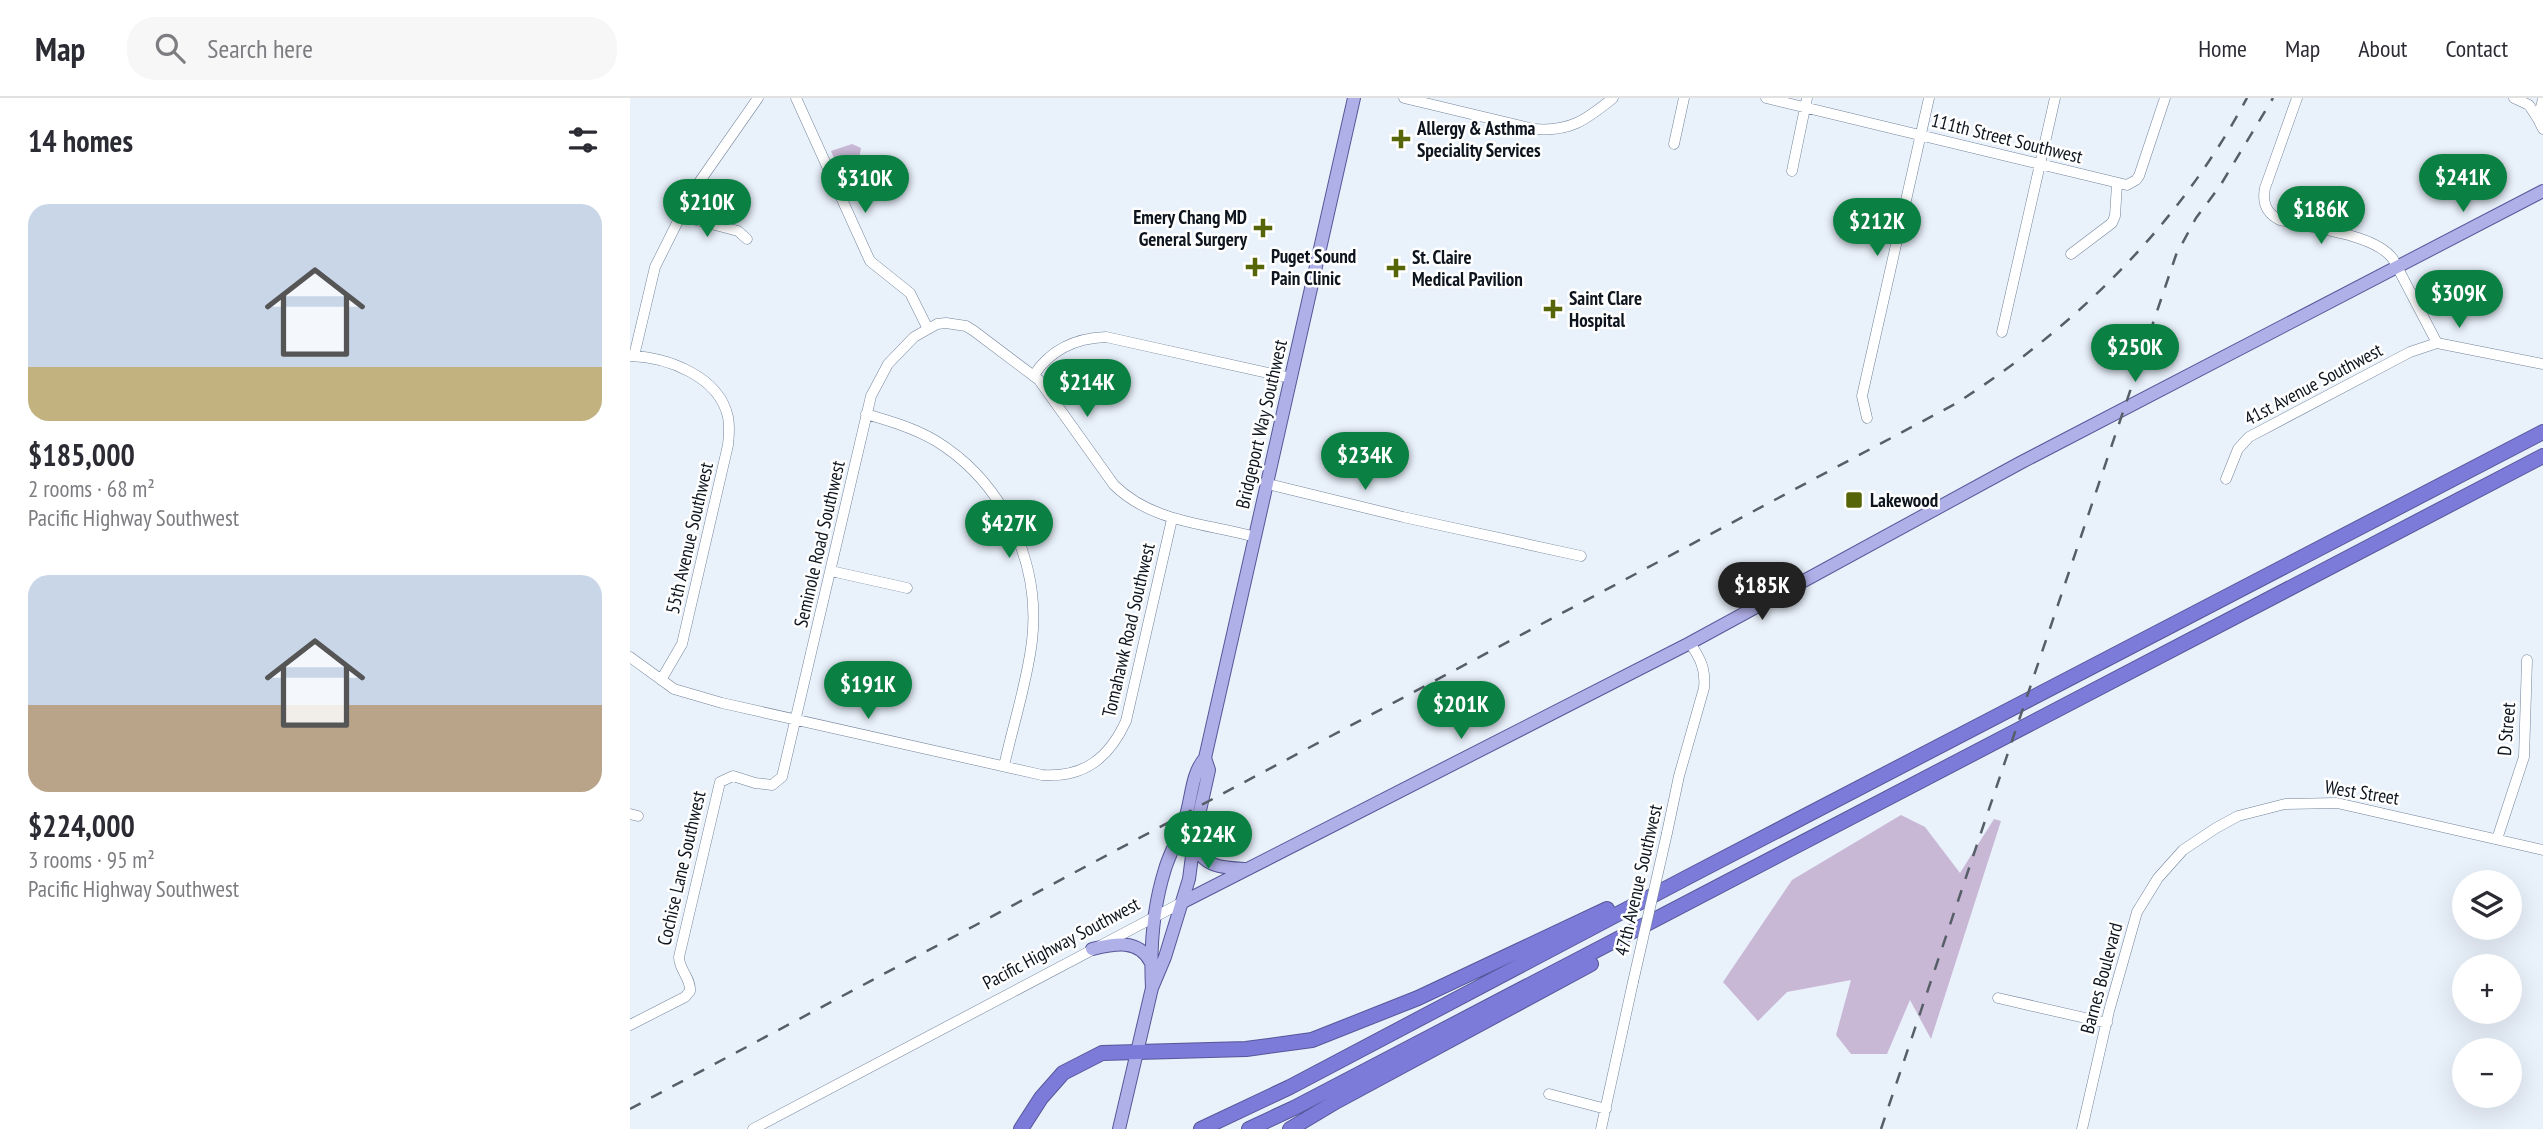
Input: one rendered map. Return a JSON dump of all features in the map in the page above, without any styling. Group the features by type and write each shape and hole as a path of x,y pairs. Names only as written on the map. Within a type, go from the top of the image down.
{"highway":[{"path":"1201,1129 1290,1087 2543,432"},
{"path":"1249,1129 1294,1108 2543,456"},
{"path":"1021,1129 1041,1098 1063,1073 1102,1053 1264,1047 1325,1035 1489,966 1635,895 1686,878"},
{"path":"1290,1129 1349,1094 1626,944 1684,905"}],"main road":[{"name":"Bridgeport Way Southwest","path":"1120,1126 1139,1052 1156,966 1156,915 1166,866 1185,819 1197,767 1205,758 1354,98"},
{"name":"Pacific Highway Southwest","path":"1183,902 1690,643 2020,463 2275,328 2543,191"},
{"name":"Bridgeport Way Southwest","path":"1156,966 1183,902 1209,771 1205,758"},
{"path":"1194,842 1199,855 1208,862 1218,866 1247,869"},
{"path":"1092,949 1113,944 1135,946 1144,951 1156,966"}],"street":[{"path":"632,356 655,267 702,179 758,98"},
{"path":"796,98 870,261 910,293 928,329 946,323 966,326 1034,375 1114,485 1141,506 1172,519 1255,537"},
{"path":"1404,98 1534,129 1558,130 1583,120 1613,98"},
{"path":"1674,144 1684,98"},
{"name":"111th Street Southwest","path":"1766,98 1806,103 2117,184"},
{"path":"1867,418 1862,396 1929,98"},
{"path":"2002,332 2055,98"},
{"path":"2071,254 2112,223 2117,184 2127,185 2139,176 2165,98"},
{"path":"2298,98 2267,182 2263,199 2268,210 2280,220 2377,245 2388,252 2437,343 2543,364"},
{"path":"2514,98 2529,105 2541,124"},
{"path":"2541,124 2543,99"},
{"path":"1792,171 1806,103"},
{"path":"681,216 738,231 747,239"},
{"name":"Seminole Road Southwest","path":"775,784 782,777 874,388 887,364 914,338 928,329"},
{"path":"1034,375 1046,359 1068,344 1086,338 1106,337 1291,378"},
{"name":"41st Avenue Southwest","path":"2226,479 2238,449 2249,437 2410,352 2437,343"},
{"name":"55th Avenue Southwest","path":"632,356 671,364 692,373 720,399 727,416 728,445 682,644 661,680"},
{"path":"630,657 661,680 685,693 1004,766 1030,657 1033,627 1032,587 1018,538 1006,513 988,488 953,454 937,442 908,428 866,414"},
{"path":"1268,484 1581,556"},
{"name":"Tomahawk Road Southwest","path":"1004,766 1042,775 1068,774 1093,763 1112,747 1128,715 1172,519"},
{"path":"831,571 907,588"},
{"name":"47th Avenue Southwest","path":"1601,1129 1705,674 1690,643"},
{"name":"D Street","path":"2497,839 2524,757 2527,660"},
{"name":"Cochise Lane Southwest","path":"630,1025 685,997 690,991 689,981 680,965 679,957 720,782 733,776 755,783 775,784"},
{"name":"West Street","path":"2183,850 2238,816 2263,808 2303,802 2345,804 2543,850"},
{"name":"Barnes Boulevard","path":"2082,1129 2106,1023 2137,912 2158,878 2183,850"},
{"name":"Pacific Highway Southwest","path":"753,1129 1183,902"},
{"path":"1998,998 2106,1023"},
{"path":"1549,1094 1606,1109"}],"shaded area":[{"path":"852,144 861,148 854,183 845,184 831,151"},
{"path":"1901,815 1925,827 1960,873 1994,819 2001,821 1931,1039 1910,1000 1887,1054 1851,1054 1836,1035 1851,980 1787,992 1758,1021 1723,982 1792,880"}],"railway":[{"path":"630,1109 1955,404 2042,342 2121,270 2190,189 2247,98"},
{"path":"1881,1129 2176,255 2196,218 2220,186 2273,98"}],"place":[{"name":"Allergy & Asthma Speciality Services","path":"1401,139"},
{"name":"Emery Chang MD General Surgery","path":"1263,228"},
{"name":"Puget Sound Pain Clinic","path":"1255,267"},
{"name":"St. Claire Medical Pavilion","path":"1396,268"},
{"name":"Saint Clare Hospital","path":"1553,309"},
{"name":"Lakewood","path":"1854,500"}]}
